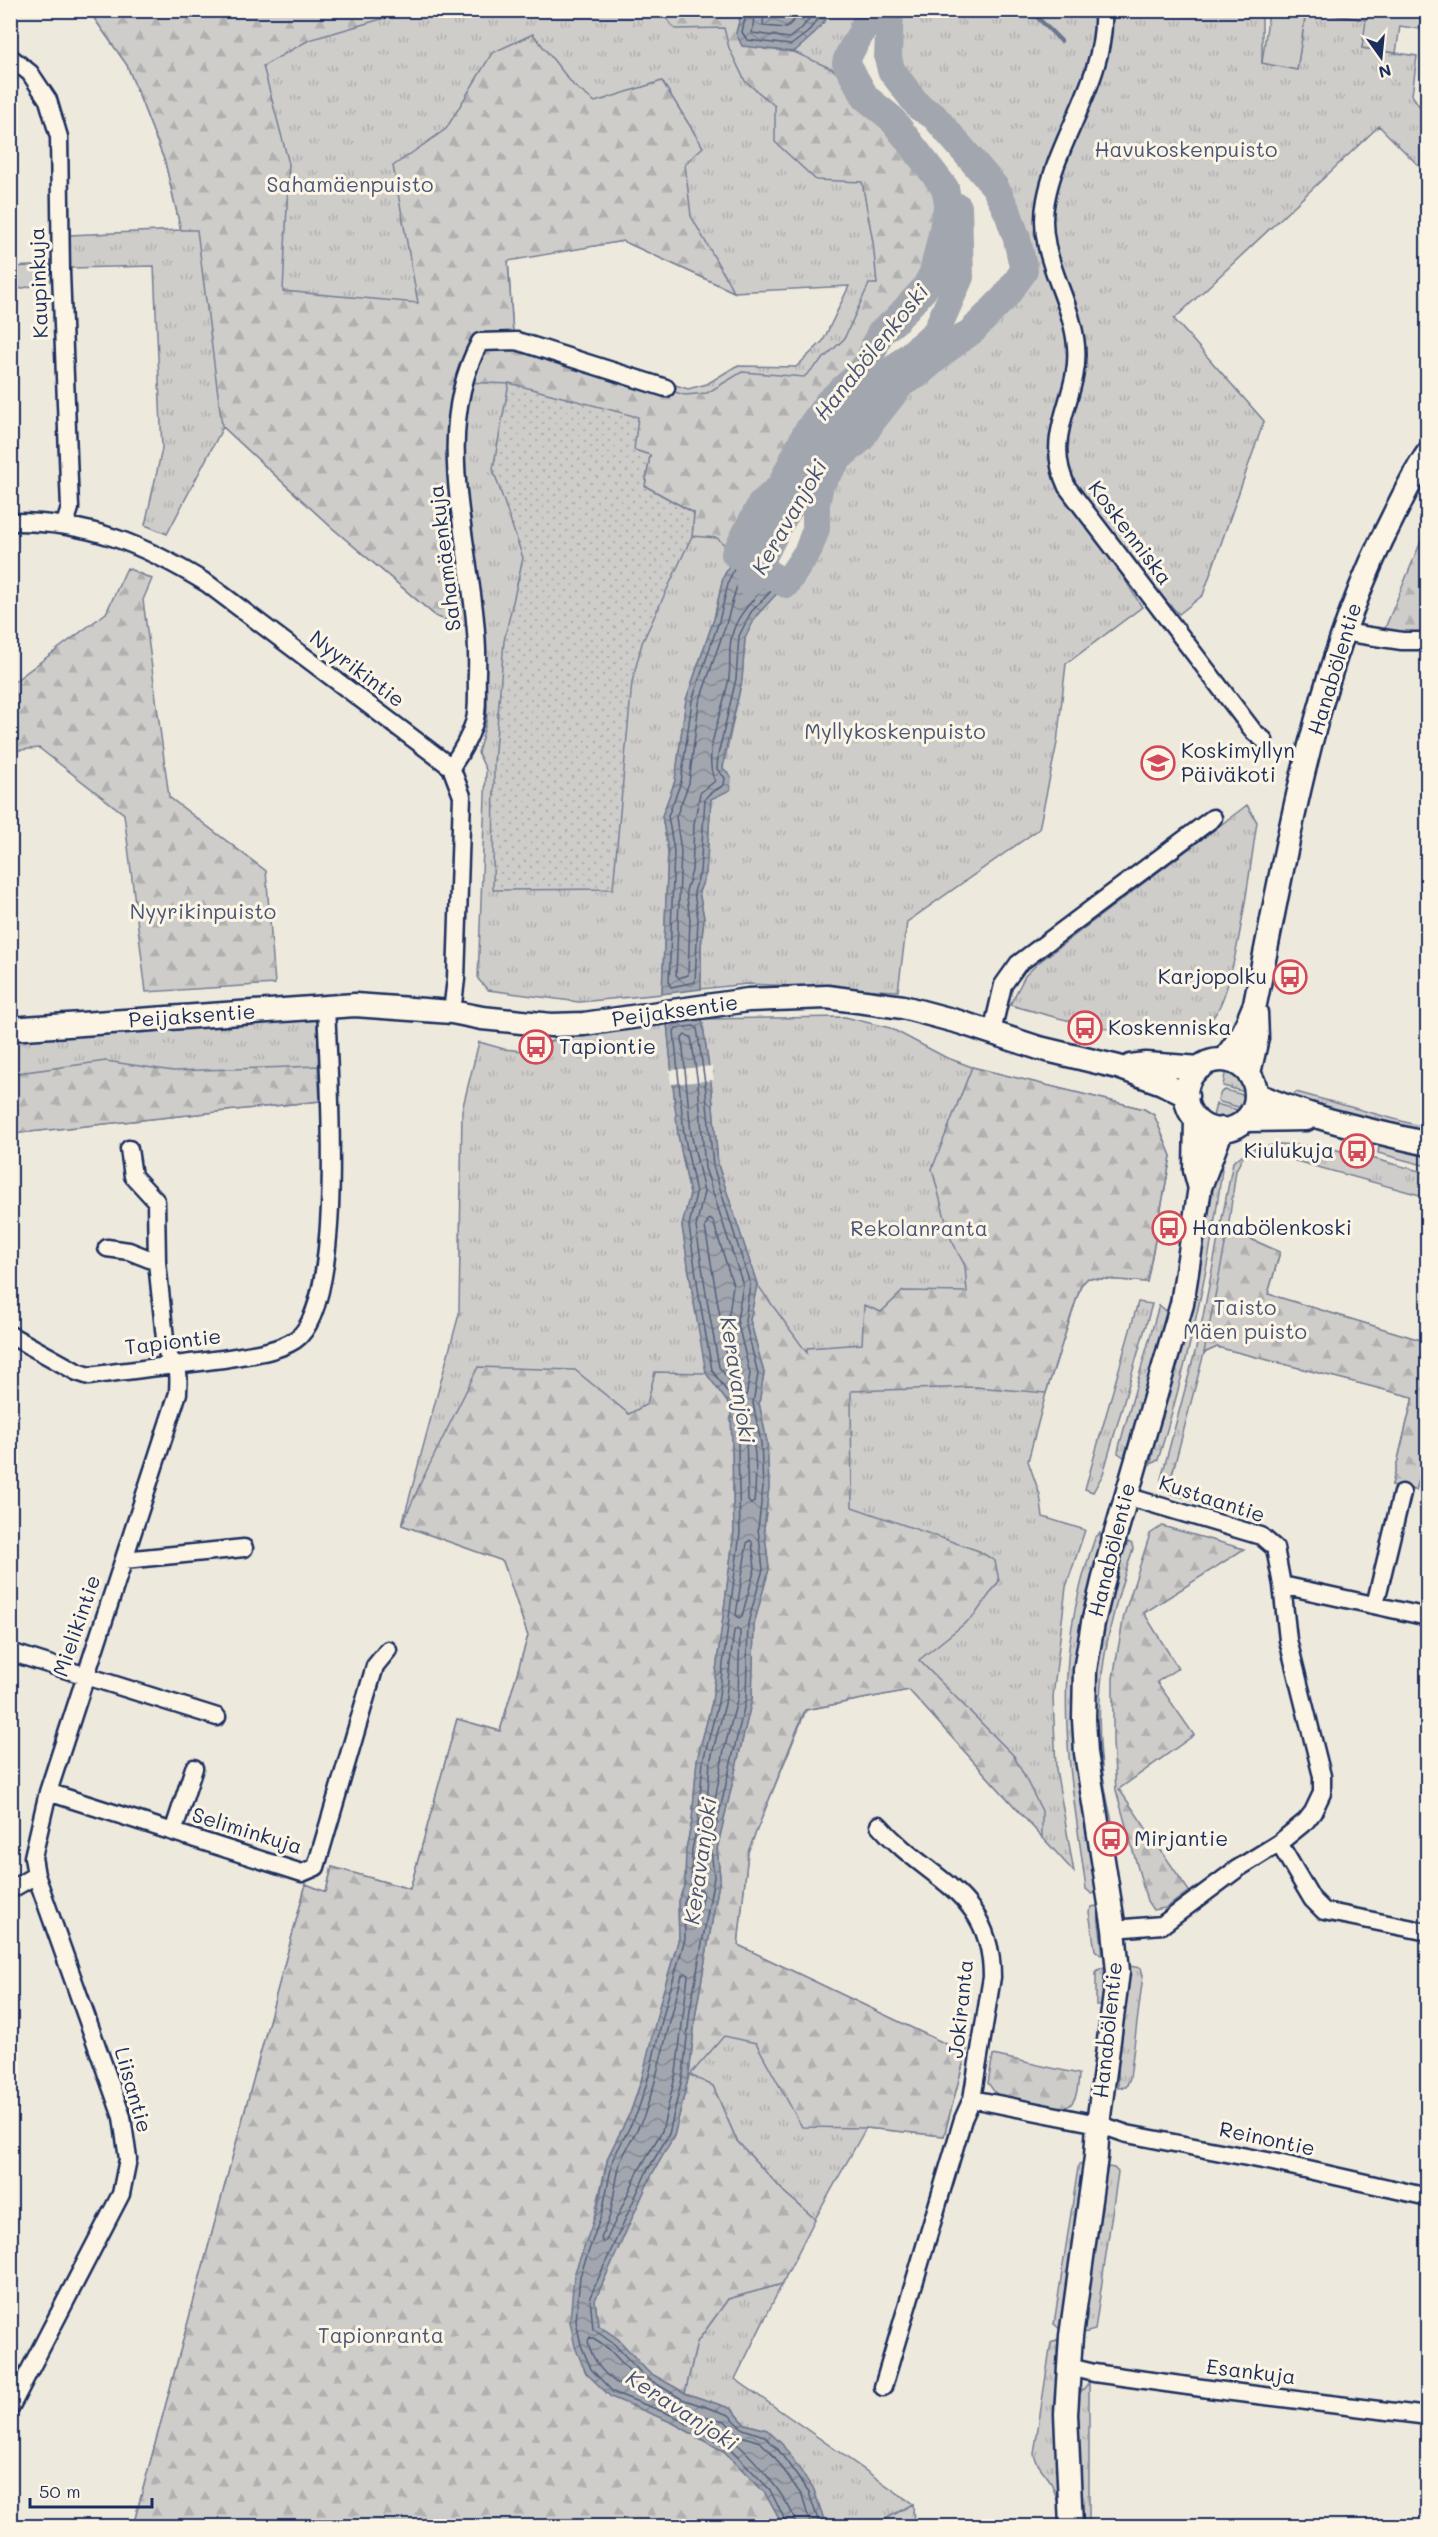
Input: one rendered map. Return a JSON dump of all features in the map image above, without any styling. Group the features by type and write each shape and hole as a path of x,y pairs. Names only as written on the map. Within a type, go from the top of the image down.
{"street":[{"name":"Koskenniska","path":"1103,10 1102,44 1094,74 1052,172 1045,202 1046,243 1055,278 1074,330 1077,348 1076,364 1060,427 1057,461 1067,487 1254,732 1264,740"},
{"name":"Kaupinkuja","path":"10,57 30,74 48,100 59,137 61,272 70,508 65,524"},
{"name":"Sahamäenkuja","path":"451,767 463,750 475,721 478,647 458,486 455,440 463,382 471,358 480,342 517,341 666,388"},
{"name":"Hanabölentie","path":"1224,1060 1242,1035 1255,1004 1318,713 1343,632 1376,550 1428,453"},
{"name":"Nyyrikintie","path":"10,522 65,524 146,549 208,584 451,767"},
{"path":"1343,632 1402,641 1428,641"},
{"path":"451,767 462,796 456,979 452,1012"},
{"path":"992,1032 1003,985 1018,964 1213,818"},
{"name":"Peijaksentie","path":"10,1029 326,1005 452,1012 482,1018 552,1025 584,1024 748,1000 818,997 860,1000 903,1007 1039,1048 1118,1067 1162,1083 1187,1096"},
{"name":"Hanabölentie","path":"1253,1084 1258,1026 1255,1004"},
{"name":"Tapiontie","path":"10,1335 88,1376 176,1366 282,1347 297,1338 311,1321 322,1285 331,1204 326,1005"},
{"path":"1253,1084 1254,1108 1245,1120 1230,1128 1210,1127 1196,1119 1191,1111 1187,1096 1190,1081 1207,1063 1224,1060 1239,1064 1253,1084 1283,1106 1428,1144"},
{"name":"Peijaksentie","path":"1118,1067 1146,1064 1200,1068"},
{"path":"1245,1120 1281,1121 1318,1117"},
{"name":"Hanabölentie","path":"1196,1119 1195,1170 1200,1187"},
{"name":"Hanabölentie","path":"1071,2526 1066,2414 1069,2367 1118,1972 1114,1929 1090,1790 1086,1753 1084,1692 1088,1650 1126,1496 1182,1304 1200,1187 1222,1129"},
{"path":"129,1149 133,1176 156,1201 157,1262 166,1348 168,1359 176,1366"},
{"path":"107,1248 129,1251 157,1262"},
{"name":"Mielikintie","path":"36,1875 33,1857 48,1792 84,1675 178,1393 179,1381 176,1366"},
{"path":"1375,1605 1402,1493"},
{"name":"Kustaantie","path":"1126,1496 1261,1536 1275,1548 1282,1585"},
{"path":"124,1560 244,1548"},
{"path":"1114,1929 1162,1925 1237,1869 1280,1843 1306,1821 1322,1793 1322,1776 1288,1640 1282,1585 1428,1617"},
{"name":"Seliminkuja","path":"48,1792 302,1873 316,1867 375,1666 388,1650"},
{"path":"10,1652 217,1717"},
{"path":"172,1832 194,1768"},
{"name":"Jokiranta","path":"879,1825 896,1845 970,1904 981,1920 992,1959 992,1977 972,2099 963,2119 884,2387"},
{"path":"1280,1843 1312,1899 1324,1911 1428,1932"},
{"path":"10,1890 36,1875"},
{"name":"Liisantie","path":"10,2408 121,2194 128,2159 122,2117 36,1875"},
{"path":"972,2099 1098,2124"},
{"name":"Reinontie","path":"1098,2124 1127,2134 1274,2162 1428,2197"},
{"name":"Esankuja","path":"1069,2367 1094,2373 1224,2391 1428,2416"}],"green space":[{"path":"1422,10 1419,29 1400,26 1396,53 1362,48 1366,20 1308,11"},
{"name":"Sahamäenpuisto","path":"89,11 742,11 736,33 830,15 831,11 866,11 862,32 846,63 866,98 891,118 945,188 948,203 942,234 933,273 924,289 895,321 880,333 869,361 860,373 828,402 806,433 780,487 761,504 723,578 714,619 686,700 675,781 662,816 668,851 662,994 579,1002 488,990 478,979 486,770 478,753 487,719 484,627 437,617 330,526 223,427 167,534 145,525 162,449 154,266 70,268 69,235 181,230 165,162 127,65","holes":["623,241 734,292 849,286 823,341 796,367 736,366 707,384 688,389 513,334 508,260"]},
{"path":"89,11 409,11 309,40 263,66 289,164 283,291 418,303 393,166 446,129 492,53 533,34 574,86 595,102 662,81 703,147 685,164 691,216 734,292 623,241 508,261 513,334 474,339 456,382 448,441 469,627 437,617 330,526 222,426 197,230 181,230 165,162 127,65"},
{"path":"667,11 742,11 736,33 764,49 794,52 832,69 891,118 945,188 948,203 933,273 924,289 895,321 880,333 869,361 860,373 828,402 806,433 780,487 761,504 735,554 717,538 692,536 694,513 645,486 650,455 634,450 511,384 463,382 483,347 512,345 685,395 707,393 742,372 804,377 844,339 869,284 877,284 873,242 862,182 816,180 775,142 775,106 745,81 729,48 724,28 675,29 666,18"},
{"name":"Myllykoskenpuisto","path":"890,11 1262,11 1262,63 1297,69 1306,11 1367,20 1362,48 1417,56 1412,95 1427,118 1427,174 1379,126 1174,319 1264,421 1203,595 1179,614 1107,541 1072,495 1142,607 1066,664 1057,743 1039,829 907,922 898,991 747,984 701,989 701,946 704,918 699,892 706,873 711,799 723,768 742,680 745,638 756,616 797,570 808,551 816,529 816,505 820,484 839,458 861,439 902,383 917,375 972,331 1005,297 1024,271 1017,239 1008,213 995,187 934,116 919,107 891,70 888,57"},
{"path":"1269,11 1306,11 1297,70 1262,63"},
{"path":"51,265 52,281 11,291 11,267"},
{"path":"509,383 638,417 634,450 650,455 645,486 694,513 692,536 642,643 632,682 613,889 493,890 494,763 504,641 523,558 493,469"},
{"path":"1427,527 1427,633 1383,633"},
{"name":"Nyyrikinpuisto","path":"127,568 152,579 143,600 169,797 266,871 275,984 146,992 124,814 39,748 11,751 11,684 106,613"},
{"path":"1247,805 1257,822 1241,928 1227,987 1219,1008 1210,1020 1191,1029 1168,1033 1141,1033 1083,1024 1010,1005 1025,976 1038,963"},
{"name":"Rekolanranta","path":"845,1017 890,1028 945,1057 972,1067 1144,1109 1154,1115 1171,1156 1147,1282 1088,1278 1081,1285 1046,1393 1028,1461 1040,1495 1043,1517 1085,1530 1066,1587 1053,1697 1056,1769 1074,1872 909,1690 806,1710 748,1851 738,1945 950,2046 967,2049 944,2136 866,2128 815,2219 785,2193 737,2141 713,2086 689,2075 752,1699 754,1624 757,1284 718,1165 711,1082 702,1019"},
{"path":"317,1018 320,1101 11,1134 11,1039"},
{"name":"Tapionranta","path":"667,1023 678,1135 690,1194 682,1226 694,1303 701,1336 731,1407 574,2275 783,2526 133,2526 306,1884 326,1892 332,1867 410,1889 457,1719 500,1731 528,1636 503,1561 402,1525 459,1314 462,1110 479,1042 504,1049 541,1053 543,1043 583,1034"},
{"path":"106,1061 173,1071 318,1066 320,1101 11,1134 11,1074"},
{"path":"972,1067 1144,1109 1154,1115 1171,1156 1147,1282 1088,1278 1081,1285 1046,1393 976,1387 851,1391 852,1507 979,1551 995,1561 999,1581 974,1616 919,1660 1014,1756 1042,1811 1042,1837 909,1690 805,1710 748,1852 738,1945 950,2046 967,2049 944,2136 866,2128 802,2127 756,2043 724,2036 690,2075 713,2086 737,2141 785,2193 815,2219 782,2284 728,2299 697,2342 685,2393 648,2372 618,2339 598,2325 595,2300 651,2176 674,2136 689,2075 696,2011 720,1877 717,1849 752,1699 754,1624 769,1569 764,1528 769,1487 767,1442 759,1403 764,1373 750,1320 757,1284 807,1353 807,1348 862,1344 864,1305 881,1312 903,1291 967,1292 965,1266 950,1237 932,1169"},
{"path":"1227,1073 1241,1080 1246,1088 1245,1092 1223,1086"},
{"path":"1225,1090 1247,1096 1242,1108 1218,1100 1221,1092"},
{"path":"1296,1092 1427,1128 1427,1135 1317,1107 1291,1097"},
{"path":"1216,1104 1239,1112 1235,1117 1223,1120 1213,1116"},
{"name":"Taisto Mäen puisto","path":"1280,1144 1331,1148 1347,1153 1346,1158 1358,1161 1360,1155 1427,1173 1427,1197 1256,1150 1243,1157 1236,1170 1228,1229 1280,1252 1268,1294 1427,1342 1427,1466 1423,1466 1416,1490 1392,1485 1413,1397 1217,1347 1204,1353 1169,1486 1244,1508 1242,1512 1237,1513 1169,1493 1163,1489 1161,1479 1199,1337 1233,1162 1250,1149"},
{"path":"1379,1146 1405,1147 1427,1154 1427,1166 1378,1153"},
{"path":"1217,1163 1222,1169 1217,1206 1196,1316 1179,1388 1158,1460 1151,1464 1156,1434 1204,1245"},
{"name":"Taisto Mäen puisto","path":"1228,1229 1280,1252 1268,1294 1427,1342 1427,1466 1423,1466 1416,1490 1392,1485 1413,1397 1217,1347 1204,1353"},
{"path":"1138,1302 1152,1304 1103,1474 1093,1492 1085,1489"},
{"path":"1159,1305 1165,1310 1167,1316 1160,1348 1124,1457 1118,1453 1119,1447"},
{"name":"Tapionranta","path":"478,1367 575,1370 629,1414 647,1404 655,1372 706,1373 731,1407 734,1532 712,1702 697,1760 692,1821 686,1849 685,1884 678,1902 679,1938 660,2003 649,2056 631,2111 608,2157 570,2321 643,2409 725,2452 765,2493 783,2526 133,2526 306,1884 326,1892 332,1867 410,1889 457,1719 500,1731 528,1636 503,1561 402,1525"},
{"path":"1162,1526 1244,1549 1144,1613 1178,1668 1157,1682 1194,1735 1119,1789 1189,1891 1166,1908 1153,1910 1147,1901 1116,1790 1113,1678 1124,1615 1150,1534"},
{"path":"1100,1533 1101,1541 1084,1618 1088,1825 1096,1893 1092,1894 1086,1889 1075,1809 1066,1701 1068,1657 1076,1605 1095,1538"},
{"path":"1128,1542 1132,1544 1133,1549 1112,1618 1101,1685 1099,1719 1101,1753 1105,1788 1113,1825 1106,1827 1095,1767 1095,1662 1115,1576"},
{"path":"1097,1906 1103,1955 1095,1950 1089,1912 1092,1907"},
{"path":"1129,1966 1141,1968 1143,1975 1130,2078 1126,2087 1118,2088 1119,2039"},
{"path":"1104,1967 1104,2005 1096,2005 1096,1971"},
{"path":"993,2055 1079,2074 1075,2098 1070,2105 1056,2107 1002,2097 988,2083"},
{"path":"1083,2163 1077,2226 1060,2329 1054,2324 1078,2168 1079,2164"},
{"path":"1108,2167 1118,2172 1095,2330 1084,2333 1096,2216"},
{"path":"782,2284 735,2379 913,2504 873,2526 826,2526 814,2490 767,2430 745,2424 732,2409 685,2393 697,2342 728,2299"},
{"path":"1058,2339 1056,2381 1063,2511 1060,2511 1051,2483 1034,2454 1051,2343"},
{"path":"1089,2383 1089,2526 1081,2526 1075,2422 1077,2396"},
{"path":"913,2504 914,2526 873,2526"}],"water":[{"path":"742,10 831,11 811,37 794,52 742,46 736,33"},
{"path":"735,554 786,584 756,616 745,638 742,680 724,756 723,768 731,776 730,790 711,799 706,873 699,892 704,918 701,946 701,989 662,994 668,851 662,816 675,781 686,700 714,619 723,578"},
{"path":"702,1019 711,1082 718,1165 757,1284 750,1320 764,1373 759,1403 767,1442 769,1487 764,1528 769,1569 754,1624 752,1699 717,1849 720,1877 696,2011 689,2075 674,2136 651,2176 595,2300 598,2325 618,2339 648,2372 685,2393 732,2409 745,2424 767,2430 782,2444 814,2490 826,2526 783,2526 765,2493 725,2452 673,2423 611,2397 586,2373 575,2347 570,2321 574,2275 597,2211 608,2157 631,2111 641,2082 679,1938 678,1901 685,1884 686,1849 692,1821 697,1760 712,1702 734,1532 731,1407 706,1373 694,1303 682,1226 690,1194 678,1135 667,1023"}],"pier":[{"path":"712,1066 714,1080 671,1084 669,1070"}],"waterway":[{"name":"Hanabölenkoski","path":"866,10 862,32 846,63 866,98 891,118 945,188 948,203 933,273 924,289 895,321 880,333 869,361 860,373 828,402 806,433 780,487 761,504 735,554 786,584 808,551 816,529 816,505 820,484 839,458 861,439 902,383 917,375 972,331 1005,297 1024,271 1017,239 1008,213 995,187 934,116 919,107 891,70 888,57 890,10"},
{"path":"1030,10 1061,41"},
{"name":"Keravanjoki","path":"750,583 781,521 862,397 936,332 960,277 958,207"}],"place":[{"name":"Koskimyllyn Päiväkoti","path":"1158,763"},
{"name":"Karjopolku","path":"1290,977"},
{"name":"Koskenniska","path":"1085,1028"},
{"name":"Tapiontie","path":"536,1047"},
{"name":"Kiulukuja","path":"1357,1151"},
{"name":"Hanabölenkoski","path":"1169,1228"},
{"name":"Mirjantie","path":"1111,1839"}],"park label":[{"name":"Havukoskenpuisto","path":"1186,150"}]}
